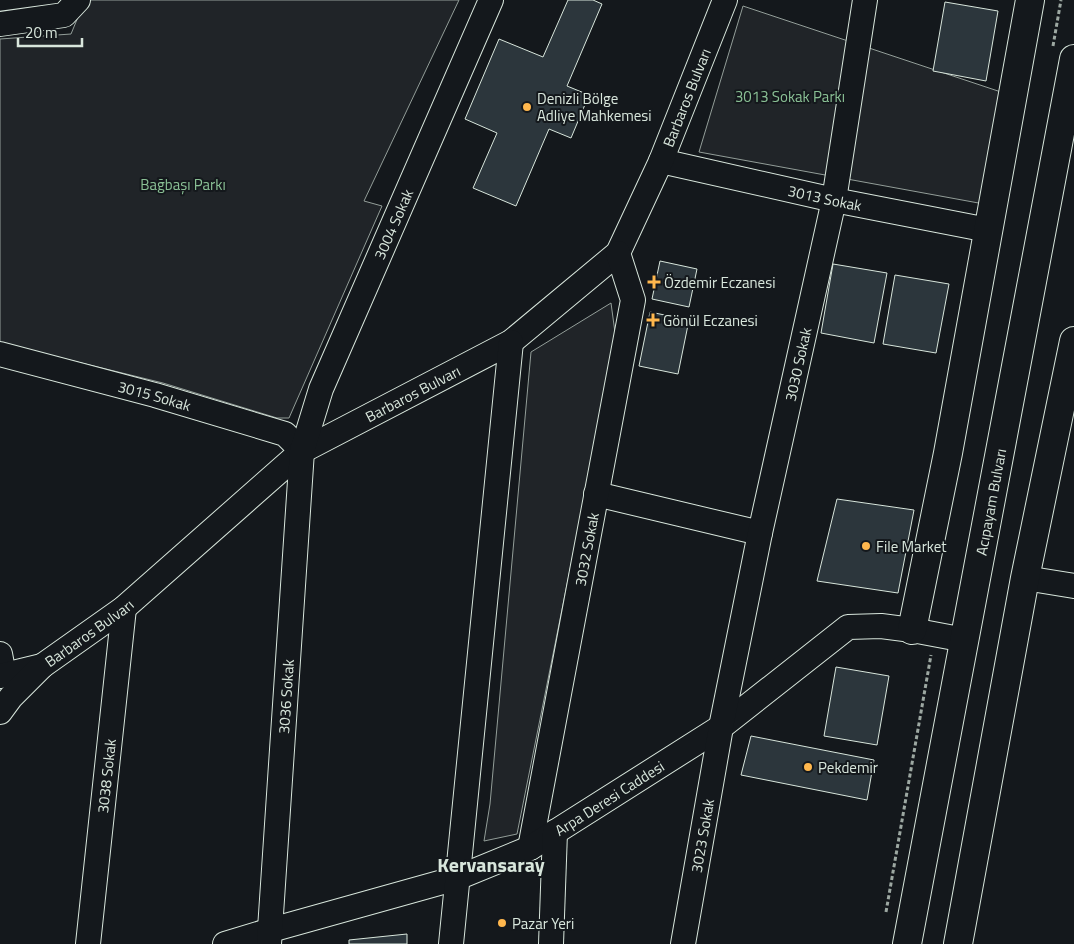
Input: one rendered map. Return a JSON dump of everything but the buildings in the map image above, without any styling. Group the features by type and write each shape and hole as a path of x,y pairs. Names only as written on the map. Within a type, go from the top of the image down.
{"main road":[{"path":"912,630 948,453 1030,0"},
{"name":"Acıpayam Bulvarı","path":"907,944 1074,59"},
{"path":"958,944 1025,578 1074,341"}],"street":[{"path":"0,24 64,15 78,0"},
{"name":"3004 Sokak","path":"302,451 321,389 491,0"},
{"name":"Barbaros Bulvarı","path":"0,712 42,666 124,608 302,451 511,342 618,253 661,162 725,0"},
{"name":"3030 Sokak","path":"721,727 760,533 834,200 864,0"},
{"name":"3013 Sokak","path":"661,162 834,200 988,230"},
{"name":"3032 Sokak","path":"530,848 633,300 618,253"},
{"path":"451,944 511,342"},
{"name":"3015 Sokak","path":"0,354 285,434 302,451"},
{"name":"3036 Sokak","path":"270,937 302,451"},
{"path":"596,494 760,533"},
{"path":"1025,578 1074,586"},
{"name":"3038 Sokak","path":"88,944 124,608"},
{"name":"Arpa Deresi Caddesi","path":"224,944 270,937 458,878 530,848 721,727 848,626 881,626 965,640"},
{"path":"1,669 42,666"},
{"name":"3023 Sokak","path":"683,944 721,727"},
{"path":"551,944 555,832"}],"green space":[{"name":"Bağbaşı Parkı","path":"85,0 459,0 364,201 382,206 289,418 277,418 163,383 0,343 0,39 71,34"},
{"name":"3013 Sokak Parkı","path":"743,6 1004,93 984,204 699,152"},
{"path":"611,303 616,340 517,834 484,841 490,804 531,352"}],"place":[{"name":"Denizli Bölge Adliye Mahkemesi","path":"527,107"},
{"name":"Özdemir Eczanesi","path":"654,282"},
{"name":"Gönül Eczanesi","path":"653,320"},
{"name":"File Market","path":"866,546"},
{"name":"Pekdemir","path":"808,767"},
{"name":"Pazar Yeri","path":"502,923"}],"district":[{"name":"Kervansaray","path":"491,864"}]}
